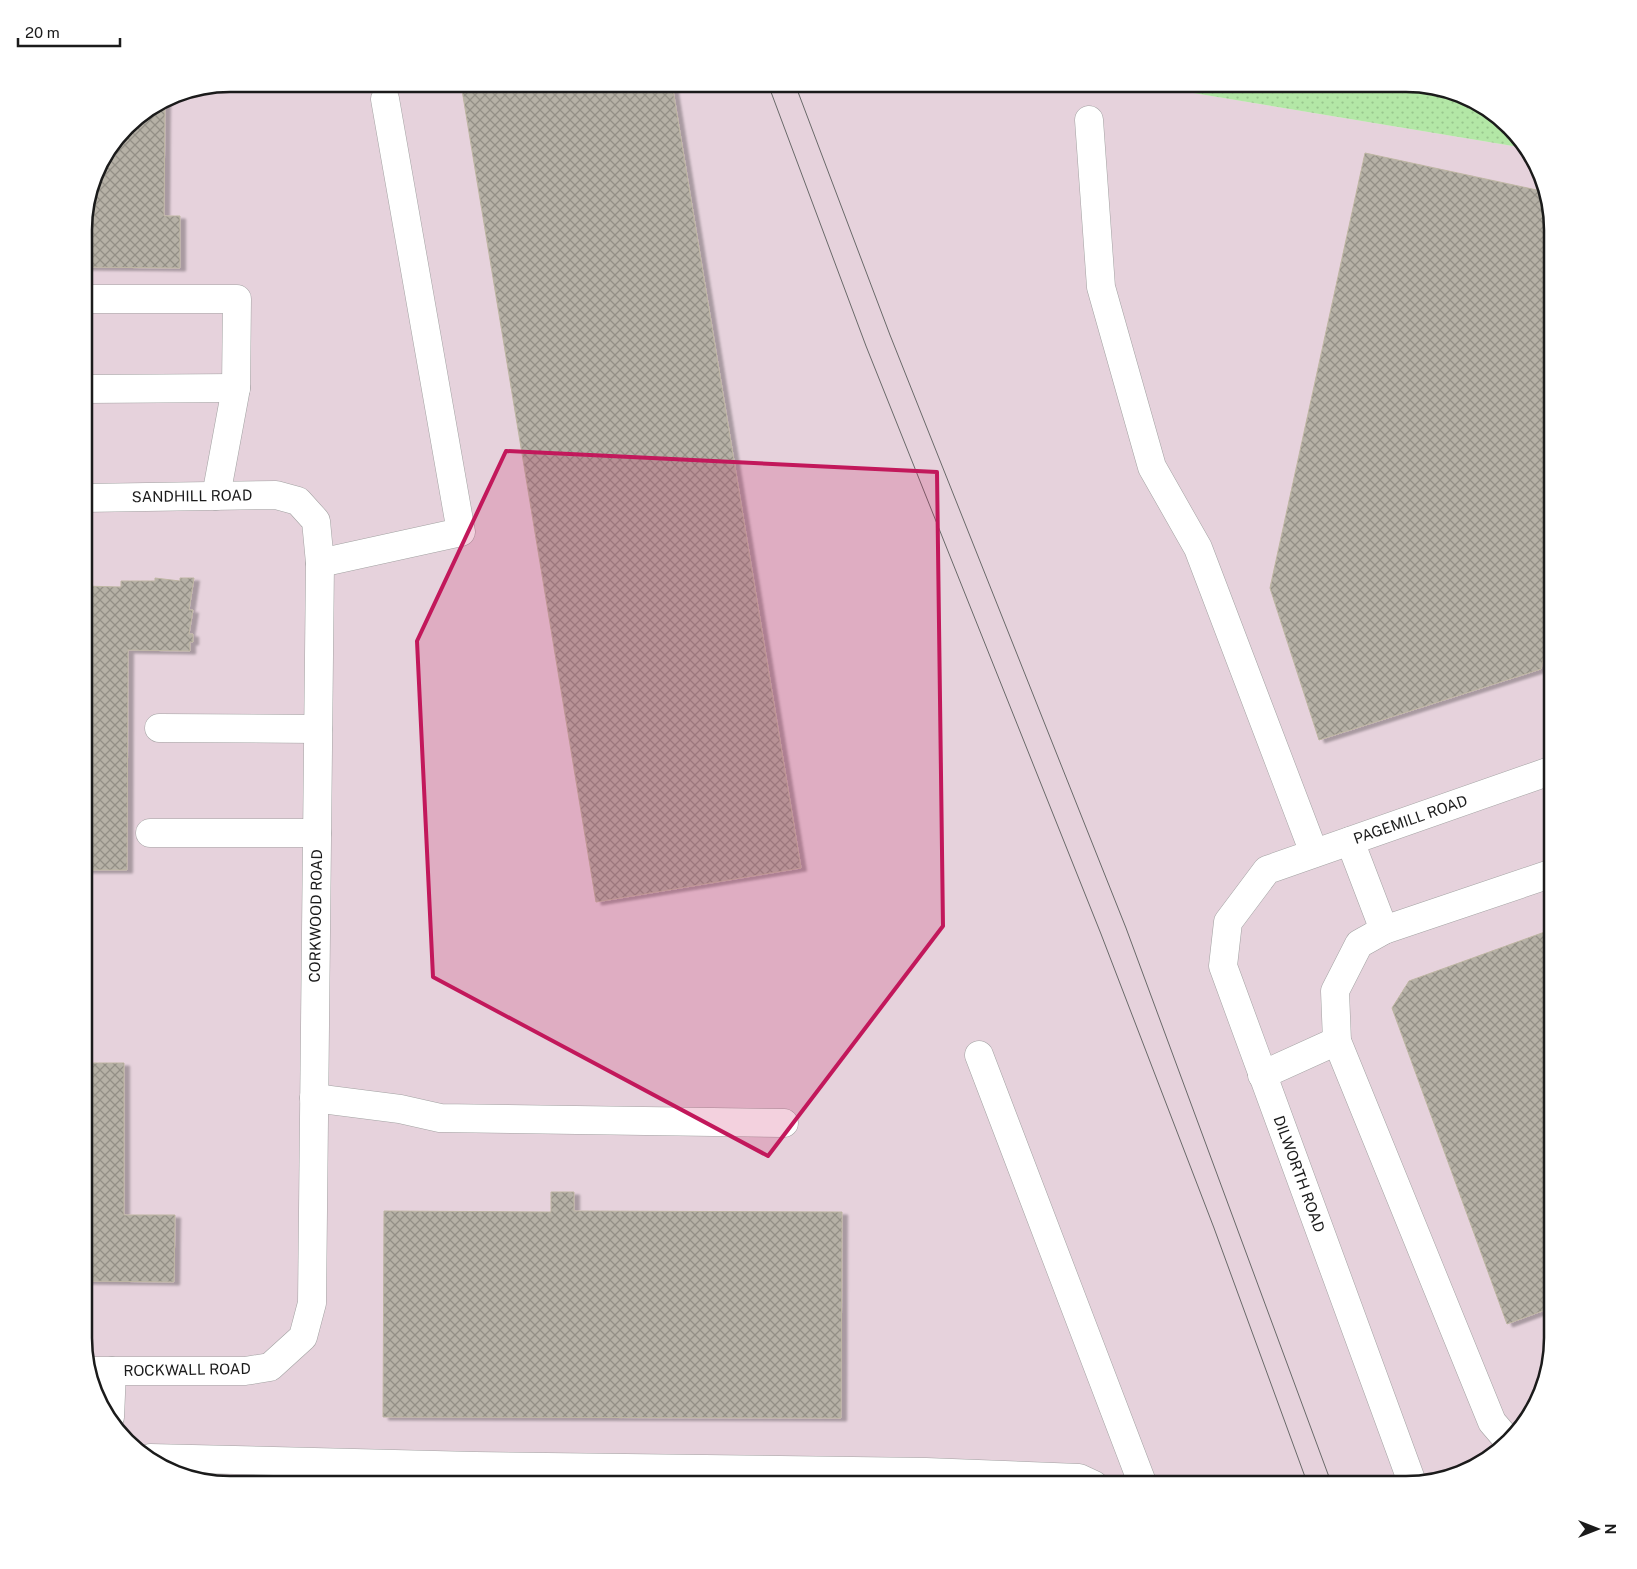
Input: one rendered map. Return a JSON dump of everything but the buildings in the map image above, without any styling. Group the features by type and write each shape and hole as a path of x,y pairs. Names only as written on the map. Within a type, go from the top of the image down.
{"street":[{"path":"320,563 461,532 385,99"},
{"path":"1089,120 1101,287 1152,467 1198,548 1314,854"},
{"path":"93,299 237,299 236,388 216,496"},
{"path":"93,389 236,388"},
{"name":"SANDHILL ROAD","path":"93,498 276,495 298,501"},
{"name":"CORKWOOD ROAD","path":"298,501 316,521 320,563 312,1304 303,1337"},
{"path":"159,728 318,729"},
{"name":"PAGEMILL ROAD","path":"1267,870 1544,773"},
{"path":"150,834 317,833"},
{"path":"1350,841 1384,930"},
{"name":"DILWORTH ROAD","path":"1267,870 1228,922 1223,966 1410,1476"},
{"path":"1504,1436 1492,1422 1337,1041 1335,991 1359,944 1384,930 1544,876"},
{"path":"1262,1075 1337,1041"},
{"path":"979,1055 1140,1476"},
{"path":"314,1098 400,1109 440,1118 784,1123"},
{"name":"ROCKWALL ROAD","path":"101,1371 245,1371 270,1367 303,1337"},
{"path":"101,1371 106,1397"},
{"path":"163,1458 475,1466 926,1472 1028,1476"}],"highlighted area":[{"path":"506,451 937,472 943,926 768,1156 433,977 417,641"}],"shaded area":[{"path":"231,93 1193,93 1516,146 1530,170 1540,195 1544,222 1544,1347 1537,1383 1516,1422 1490,1448 1459,1466 1433,1474 1406,1476 222,1476 186,1469 147,1448 127,1429 107,1399 97,1374 93,1347 93,222 97,195 103,178 121,147 147,121 170,107 195,97"}],"green space":[{"path":"1193,93 1406,93 1433,95 1459,103 1475,111 1504,133 1516,146"}],"tram line":[{"path":"771,93 866,346 1101,934 1214,1228 1305,1476"},
{"path":"798,93 890,335 1126,928 1329,1476"}]}
